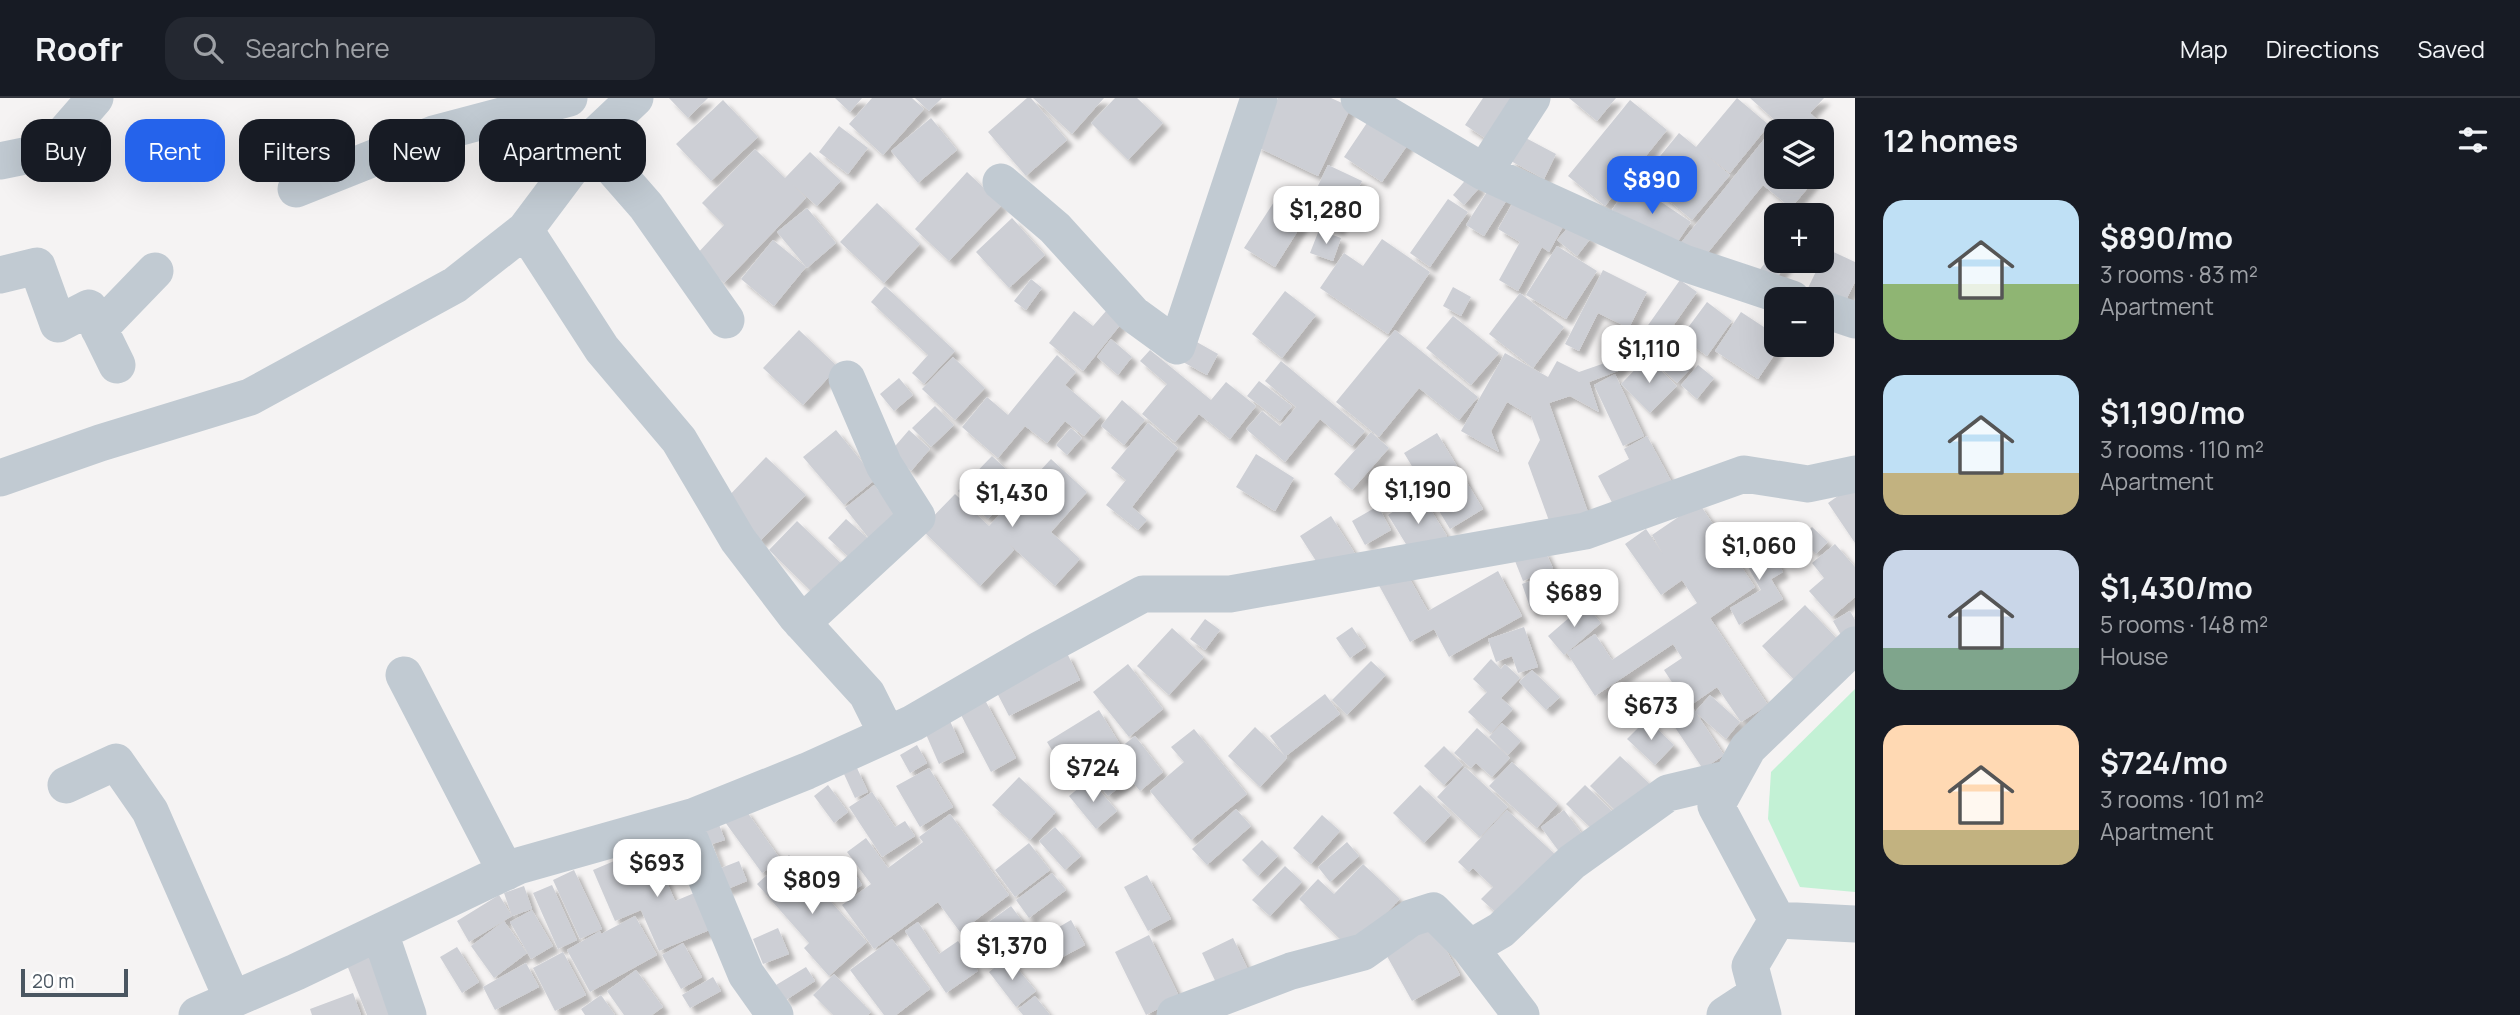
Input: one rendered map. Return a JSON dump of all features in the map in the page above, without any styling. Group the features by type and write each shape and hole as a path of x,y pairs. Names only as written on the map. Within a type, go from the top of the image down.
{"street":[{"path":"0,161 49,151 95,98"},
{"path":"296,188 435,134 569,98"},
{"path":"580,98 590,119"},
{"path":"613,119 635,98"},
{"path":"1001,182 1055,228 1133,314 1177,346 1259,98"},
{"path":"1359,98 1485,172 1684,263 1764,289"},
{"path":"1485,172 1532,98"},
{"path":"0,478 100,443 250,397 455,285 525,230 561,182"},
{"path":"629,182 726,320"},
{"path":"525,230 602,349 679,440 738,540 802,623 867,694 887,734"},
{"path":"0,275 37,265 58,324 89,308 117,365"},
{"path":"99,329 155,271"},
{"path":"1834,313 1855,320"},
{"path":"802,623 917,517 884,465 847,379"},
{"path":"197,1015 296,972 518,866 682,820 807,771 913,723 1143,594 1230,593 1585,531 1744,474 1808,484 1855,474"},
{"path":"1777,920 1716,806 1748,748 1855,645"},
{"path":"404,675 506,872"},
{"path":"66,785 116,762 150,811 232,998"},
{"path":"1470,948 1501,930 1572,862 1668,793 1731,778"},
{"path":"682,820 746,974 775,1015"},
{"path":"1175,1015 1291,971 1363,953 1411,918 1433,911 1470,948 1521,1015"},
{"path":"1777,920 1855,924"},
{"path":"1725,1015 1760,1005 1749,966 1777,920"},
{"path":"380,933 408,1015"}],"green space":[{"path":"1855,689 1855,892 1800,887 1768,819 1771,772"}],"building":[{"path":"669,98 708,98 688,118"},
{"path":"835,98 862,98 850,112"},
{"path":"872,98 912,98 924,109 883,155 849,124"},
{"path":"915,98 942,98 929,111"},
{"path":"1027,98 1031,98 1067,140 1026,176 988,132"},
{"path":"1033,98 1104,98 1072,134"},
{"path":"1115,98 1137,98 1163,123 1128,160 1091,123"},
{"path":"1278,98 1331,98 1351,107 1318,176 1255,146"},
{"path":"1483,98 1525,98 1494,144 1465,125"},
{"path":"1569,98 1616,98 1597,121"},
{"path":"1737,98 1764,121 1764,131 1730,173 1702,152 1730,175 1692,220 1642,178 1679,133 1696,147"},
{"path":"1750,98 1824,98 1810,113 1816,119 1774,119"},
{"path":"723,100 758,137 711,181 676,144"},
{"path":"1630,100 1667,130 1605,206 1568,176"},
{"path":"1373,114 1411,140 1382,182 1344,157"},
{"path":"931,118 957,150 918,183 891,151"},
{"path":"839,126 868,148 848,174 819,152"},
{"path":"1522,136 1556,154 1544,179 1509,160"},
{"path":"1764,139 1764,186 1701,261 1680,244"},
{"path":"755,149 785,178 810,152 841,181 817,206 792,184 806,198 724,283 695,256 724,225 702,203"},
{"path":"1328,165 1362,181 1338,230 1304,215"},
{"path":"967,172 1002,205 949,261 915,229"},
{"path":"1468,177 1480,187 1464,205 1453,195"},
{"path":"1631,182 1691,222 1672,250 1612,210"},
{"path":"1492,184 1510,195 1484,236 1466,225"},
{"path":"1768,189 1807,189 1795,203 1785,203"},
{"path":"1517,195 1565,223 1549,252 1542,247 1518,291 1499,280 1520,242 1498,229"},
{"path":"1448,199 1468,212 1430,267 1410,253"},
{"path":"1274,202 1304,221 1275,267 1244,248"},
{"path":"877,203 920,244 884,283 840,242"},
{"path":"807,208 836,243 807,268 777,232"},
{"path":"1012,218 1045,255 1009,288 976,252"},
{"path":"1572,223 1591,238 1577,256 1557,240"},
{"path":"1319,230 1341,238 1333,261 1310,253"},
{"path":"1382,239 1430,272 1388,334 1320,288 1344,253 1363,266"},
{"path":"773,240 806,267 774,306 741,279"},
{"path":"1557,246 1597,271 1566,319 1526,295"},
{"path":"1834,252 1855,262 1855,282 1843,306 1834,301 1834,287 1808,287 1815,273 1834,273"},
{"path":"1764,264 1764,273 1780,273 1774,281 1759,271"},
{"path":"1603,270 1647,292 1629,328 1598,313 1579,351 1565,344"},
{"path":"1031,279 1042,288 1026,310 1014,301"},
{"path":"1680,280 1697,292 1651,357 1634,345"},
{"path":"885,286 955,351 924,384 912,373 928,355 871,302"},
{"path":"1453,287 1471,297 1461,316 1443,306"},
{"path":"1285,291 1316,315 1282,358 1252,334"},
{"path":"1520,293 1564,327 1533,368 1489,334"},
{"path":"1707,302 1732,321 1707,356 1681,337"},
{"path":"1074,311 1093,326 1106,311 1121,324 1083,371 1049,343"},
{"path":"1741,312 1764,327 1764,357 1773,357 1758,379 1715,351"},
{"path":"1453,316 1499,353 1471,385 1426,348"},
{"path":"799,330 838,367 803,405 763,368"},
{"path":"1395,330 1478,397 1459,420 1419,388 1379,437 1336,402"},
{"path":"1111,339 1132,357 1118,375 1097,357"},
{"path":"1195,341 1218,354 1207,375 1183,362"},
{"path":"1675,349 1693,366 1677,383 1659,366"},
{"path":"1150,350 1211,400 1226,382 1256,406 1230,439 1199,414 1175,442 1142,414 1167,384 1140,361"},
{"path":"1505,353 1548,377 1557,361 1579,372 1628,355 1618,371 1589,382 1599,412 1570,396 1549,403 1589,515 1552,529 1528,463 1540,440 1531,416 1507,402 1491,431 1499,452 1461,431"},
{"path":"1057,355 1076,372 1065,385 1101,416 1084,436 1065,421 1047,443 1025,426 998,458 962,427 987,397 1008,415"},
{"path":"953,357 985,388 955,420 922,389"},
{"path":"1647,357 1677,386 1650,413 1621,384"},
{"path":"1281,361 1365,431 1352,446 1320,419 1285,462 1246,429 1262,411 1280,426 1296,407 1265,381"},
{"path":"1698,365 1714,378 1697,399 1681,385"},
{"path":"1615,374 1644,436 1623,446 1594,385"},
{"path":"899,378 913,395 894,411 880,394"},
{"path":"1259,381 1292,406 1280,421 1247,396"},
{"path":"1122,400 1145,420 1124,445 1101,426"},
{"path":"935,406 954,425 931,447 912,428"},
{"path":"1148,423 1178,448 1132,507 1147,520 1138,530 1106,505 1126,480 1111,468"},
{"path":"1071,428 1082,438 1067,455 1056,445"},
{"path":"836,430 876,479 844,505 803,457"},
{"path":"909,430 930,449 911,471 890,452"},
{"path":"1371,432 1389,448 1352,490 1334,474"},
{"path":"1437,433 1483,509 1450,529 1404,453"},
{"path":"1647,436 1675,488 1616,510 1598,476 1629,459 1624,449"},
{"path":"1256,454 1294,478 1275,511 1236,487"},
{"path":"992,456 1022,484 988,519 958,491"},
{"path":"766,457 806,495 759,542 725,500"},
{"path":"1051,459 1087,492 1051,532 1080,559 1055,586 1008,543 1014,550 980,586 921,529 955,494 989,526"},
{"path":"1855,484 1855,543 1828,503"},
{"path":"874,485 900,518 871,541 845,508"},
{"path":"1421,494 1447,536 1414,557 1388,515"},
{"path":"1699,503 1755,587 1710,618 1768,705 1741,722 1717,687 1691,705 1724,755 1703,769 1664,711 1683,699 1664,670 1682,658 1673,644 1595,696 1567,653 1595,634 1612,660 1697,603 1682,580 1661,595 1625,544 1646,529 1663,554 1652,535"},
{"path":"1378,506 1391,530 1365,545 1352,521"},
{"path":"1331,516 1356,555 1325,575 1300,536"},
{"path":"846,519 872,542 854,562 828,538"},
{"path":"797,521 845,567 817,597 769,550"},
{"path":"1812,527 1828,542 1816,554 1800,538"},
{"path":"1763,539 1783,572 1771,579 1783,599 1739,625 1730,608 1761,590 1740,553"},
{"path":"1835,544 1855,567 1855,597 1832,617 1809,591 1824,578 1812,563"},
{"path":"1544,549 1553,568 1523,581 1515,561"},
{"path":"1402,565 1428,611 1498,571 1522,616 1449,657 1434,629 1410,642 1376,580"},
{"path":"1551,573 1561,598 1531,610 1522,584"},
{"path":"1585,604 1601,623 1564,655 1548,636"},
{"path":"1805,605 1843,645 1800,686 1762,646"},
{"path":"1850,611 1855,620 1855,633 1844,640 1833,621"},
{"path":"1205,619 1220,630 1205,650 1190,639"},
{"path":"1352,627 1366,647 1350,658 1336,638"},
{"path":"1524,627 1538,667 1518,673 1512,656 1496,662 1488,639"},
{"path":"1172,628 1204,657 1169,695 1137,666"},
{"path":"1067,653 1080,680 1009,716 995,689"},
{"path":"1491,659 1501,669 1505,664 1520,678 1501,698 1513,709 1491,733 1468,712 1487,692 1473,679"},
{"path":"1371,661 1386,675 1347,715 1332,700"},
{"path":"1128,664 1163,709 1129,737 1093,692"},
{"path":"1532,670 1560,697 1546,710 1519,682"},
{"path":"1325,694 1340,714 1286,756 1260,787 1228,756 1255,727 1285,756 1270,736"},
{"path":"1710,695 1740,722 1726,739 1695,712"},
{"path":"985,700 1016,758 991,772 960,713"},
{"path":"1099,710 1121,746 1069,778 1047,742"},
{"path":"1647,719 1674,745 1655,765 1627,739"},
{"path":"950,721 964,752 939,764 925,732"},
{"path":"1502,723 1521,741 1508,755 1489,737"},
{"path":"1477,728 1510,758 1492,777 1476,763 1471,768 1454,753"},
{"path":"1194,729 1247,794 1191,840 1150,791 1184,762 1171,747"},
{"path":"1135,736 1163,772 1140,791 1130,779 1108,796 1089,772"},
{"path":"917,745 927,763 910,773 900,755"},
{"path":"1444,746 1463,765 1444,785 1424,766"},
{"path":"1620,756 1651,785 1621,816 1590,786"},
{"path":"1512,762 1558,804 1537,828 1489,786"},
{"path":"1465,767 1508,807 1480,837 1437,797"},
{"path":"857,768 868,792 855,798 844,774"},
{"path":"929,768 953,807 920,827 896,786"},
{"path":"1019,777 1056,812 1030,840 992,805"},
{"path":"1090,779 1117,811 1096,829 1069,796"},
{"path":"828,785 848,812 834,823 814,796"},
{"path":"1420,785 1451,815 1424,843 1393,813"},
{"path":"1585,785 1616,815 1597,834 1566,804"},
{"path":"872,792 895,827 905,821 915,836 882,857 849,807"},
{"path":"745,809 781,860 762,873 725,822"},
{"path":"1236,809 1251,826 1207,865 1192,849"},
{"path":"1507,810 1559,858 1502,918 1481,899 1493,887 1473,868 1469,872 1458,862"},
{"path":"1564,810 1586,839 1563,857 1541,827"},
{"path":"950,814 1009,895 960,932 938,902 874,949 842,905 871,884 847,852 866,838 888,868 923,842 919,837"},
{"path":"1322,815 1340,831 1311,864 1293,848"},
{"path":"718,822 725,840 712,844 721,868 739,861 747,881 725,890 702,829"},
{"path":"1055,827 1081,856 1065,870 1039,841"},
{"path":"1262,840 1278,856 1258,876 1242,860"},
{"path":"1347,842 1359,856 1330,882 1318,867"},
{"path":"1029,843 1050,870 1015,897 995,870"},
{"path":"674,848 679,860 661,868 675,901 709,887 724,924 659,951 641,910 615,921 593,870 633,853 637,865"},
{"path":"789,855 867,942 829,976 804,948 809,943 757,884"},
{"path":"844,856 862,885 845,896 826,867"},
{"path":"1363,864 1400,899 1351,950 1299,899 1318,879 1334,894"},
{"path":"1285,866 1302,882 1270,916 1252,900"},
{"path":"574,870 602,929 580,939 553,880"},
{"path":"1052,873 1066,890 1029,918 1016,900"},
{"path":"1147,875 1171,919 1148,931 1124,887"},
{"path":"552,885 577,940 558,949 533,893"},
{"path":"524,886 532,909 512,916 504,893"},
{"path":"499,895 512,916 469,942 457,921"},
{"path":"1011,906 1031,933 988,964 968,937"},
{"path":"532,910 553,946 531,959 510,922"},
{"path":"635,916 657,955 590,992 567,950 600,931 601,934"},
{"path":"1071,920 1085,945 1055,961 1042,937"},
{"path":"504,921 527,953 494,978 471,946"},
{"path":"918,922 939,954 958,941 978,971 946,993 905,931"},
{"path":"1431,923 1460,975 1412,1001 1383,949"},
{"path":"778,928 789,954 763,964 753,939"},
{"path":"1149,935 1180,998 1146,1015 1115,952"},
{"path":"1233,938 1250,974 1219,989 1202,953"},
{"path":"892,939 930,989 896,1015 884,1015 850,970"},
{"path":"683,943 702,977 681,989 662,955"},
{"path":"457,947 479,982 462,993 440,957"},
{"path":"563,952 586,995 555,1011 533,968"},
{"path":"372,954 391,1015 367,1015 347,965"},
{"path":"1008,957 1036,991 1016,1007 989,972"},
{"path":"526,963 539,987 495,1010 483,987"},
{"path":"806,967 815,981 786,1000 776,985"},
{"path":"636,970 663,1007 652,1015 624,1015 607,991"},
{"path":"834,974 871,1012 868,1015 833,1015 813,995"},
{"path":"713,977 721,991 690,1008 682,995"},
{"path":"353,993 361,1015 312,1015 310,1009"},
{"path":"601,995 615,1015 585,1015 581,1009"},
{"path":"1035,996 1050,1015 1023,1015 1018,1009"}]}
